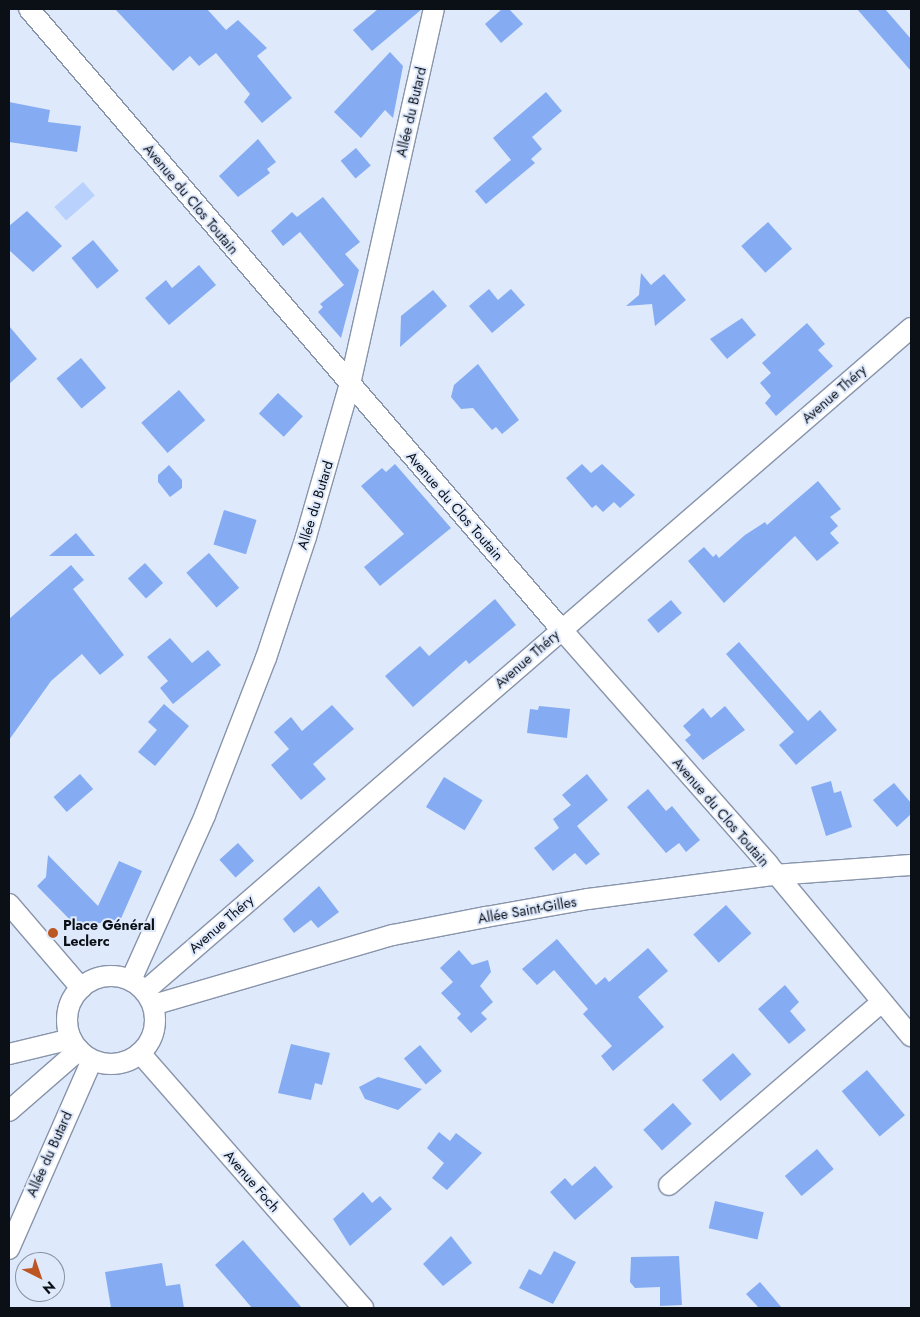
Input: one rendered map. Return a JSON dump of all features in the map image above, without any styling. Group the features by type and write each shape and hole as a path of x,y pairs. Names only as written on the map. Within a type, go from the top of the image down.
{"street":[{"name":"Avenue du Clos Toutain","path":"29,9 911,1036"},
{"name":"Allée du Butard","path":"143,992 206,815 266,658 350,384 434,9"},
{"name":"Avenue Théry","path":"143,992 911,328"},
{"name":"Allée Saint-Gilles","path":"143,992 393,935 588,899 774,876 911,865"},
{"path":"9,904 80,988"},
{"path":"9,1054 80,1049 115,1064 140,1053 152,1035 143,992 102,977 80,988 66,1011 80,1049"},
{"path":"669,1185 882,1002"},
{"name":"Allée du Butard","path":"9,1249 80,1049"},
{"path":"9,1111 80,1049"},
{"name":"Avenue Foch","path":"140,1053 363,1308"}],"water":[{"path":"83,182 95,196 66,221 54,207"}],"building":[{"path":"115,9 207,9 226,30 238,20 267,48 257,56 292,98 262,123 244,102 250,94 216,53 199,66 190,56 173,71"},
{"path":"378,9 422,9 372,51 353,30"},
{"path":"502,9 509,9 523,24 501,43 485,24"},
{"path":"857,9 885,9 911,39 911,71"},
{"path":"390,52 403,66 393,118 385,110 361,138 334,112"},
{"path":"546,92 562,111 532,137 542,149 531,159 535,163 486,204 475,191 511,160 493,138"},
{"path":"9,102 50,110 48,122 81,126 77,152 9,142"},
{"path":"258,139 276,162 267,169 270,173 238,197 219,176"},
{"path":"356,148 371,166 355,178 341,161"},
{"path":"323,197 360,242 345,254 359,270 341,338 318,312 323,307 320,304 344,285 300,232 283,246 271,231 292,212 297,217"},
{"path":"27,211 62,246 33,272 9,250 9,226"},
{"path":"768,222 792,249 765,273 741,246"},
{"path":"93,240 119,271 97,289 72,258"},
{"path":"199,265 216,285 169,325 145,298 166,280 172,288"},
{"path":"641,273 651,285 664,274 686,300 655,326 652,304 626,306 639,295"},
{"path":"489,289 498,300 511,289 525,305 492,333 469,306"},
{"path":"433,290 447,306 400,347 401,316"},
{"path":"742,318 756,335 727,359 710,339"},
{"path":"807,323 825,344 818,350 833,366 776,416 765,403 771,396 760,383 771,373 762,363"},
{"path":"9,326 37,359 9,384"},
{"path":"81,358 106,388 82,408 56,379"},
{"path":"478,364 519,420 502,434 496,427 492,430 473,408 461,409 451,397 454,385"},
{"path":"179,390 205,420 168,453 141,423"},
{"path":"278,393 303,416 284,437 259,413"},
{"path":"395,464 451,528 380,586 364,567 404,534 361,486 382,468 386,472"},
{"path":"582,464 591,473 602,464 635,495 620,508 614,502 603,512 596,505 592,508 566,478"},
{"path":"169,465 182,480 182,488 170,497 158,482 158,475"},
{"path":"818,481 841,509 830,517 838,526 830,533 839,543 817,561 795,536 724,603 688,561 704,547 713,557 716,554 719,558 745,535 765,522 767,525"},
{"path":"224,510 257,520 246,554 213,544"},
{"path":"76,533 95,556 49,556"},
{"path":"209,553 239,588 217,607 186,573"},
{"path":"145,563 163,583 146,598 128,578"},
{"path":"71,565 84,580 73,589 124,655 100,675 82,654 51,681 9,740 9,619"},
{"path":"495,599 516,625 469,664 466,660 413,707 385,676 420,646 429,656"},
{"path":"671,600 682,613 658,633 647,620"},
{"path":"170,638 192,663 208,650 221,665 173,704 160,688 168,681 147,657"},
{"path":"739,642 808,721 820,710 837,730 796,765 779,745 794,732 726,654"},
{"path":"164,704 189,726 155,766 138,752 157,730 148,722"},
{"path":"332,705 354,729 313,764 326,779 301,800 271,765 289,749 274,732 291,717 302,731"},
{"path":"539,706 570,709 567,738 527,733 530,709 538,710"},
{"path":"725,706 745,730 703,760 685,740 691,735 683,726 703,708 711,718"},
{"path":"80,774 93,789 67,812 54,797"},
{"path":"587,774 608,800 577,826 600,854 586,865 575,853 553,871 534,848 559,828 553,819 571,805 562,795"},
{"path":"444,777 483,800 465,830 426,807"},
{"path":"831,781 834,793 841,791 852,827 826,836 811,787"},
{"path":"894,783 911,803 911,814 897,827 873,800"},
{"path":"648,789 666,811 672,806 700,840 686,852 679,843 666,853 627,807"},
{"path":"238,843 254,861 235,878 219,860"},
{"path":"48,855 98,906 119,861 142,871 119,923 113,920 78,928 37,886 46,877"},
{"path":"319,886 339,912 318,928 311,920 294,933 283,919"},
{"path":"726,905 751,933 719,963 693,934"},
{"path":"557,939 596,985 605,977 609,982 648,948 668,971 638,997 664,1027 613,1071 601,1056 612,1046 583,1014 588,1009 554,970 537,985 522,969"},
{"path":"459,950 472,965 488,960 491,972 480,986 493,1002 481,1013 487,1019 471,1033 457,1018 461,1014 441,993 453,982 440,968"},
{"path":"785,985 799,1002 790,1011 806,1030 789,1044 758,1009"},
{"path":"291,1044 330,1053 322,1085 315,1083 311,1100 278,1093"},
{"path":"420,1045 442,1071 426,1085 404,1058"},
{"path":"733,1053 751,1074 720,1101 702,1080"},
{"path":"867,1070 905,1115 880,1136 842,1091"},
{"path":"378,1077 422,1089 398,1110 365,1099 359,1087"},
{"path":"673,1103 692,1124 662,1151 643,1130"},
{"path":"439,1132 450,1141 456,1133 482,1153 447,1190 432,1178 444,1163 427,1148"},
{"path":"817,1149 834,1169 802,1196 785,1176"},
{"path":"595,1166 613,1187 575,1220 550,1192 565,1178 572,1186"},
{"path":"363,1192 372,1203 380,1196 392,1209 350,1246 333,1219"},
{"path":"715,1201 764,1212 757,1240 709,1228"},
{"path":"451,1236 472,1263 443,1286 423,1264"},
{"path":"243,1240 302,1308 252,1308 215,1265"},
{"path":"554,1251 576,1262 553,1304 519,1288 529,1269 541,1275"},
{"path":"679,1256 682,1305 660,1306 660,1287 635,1288 630,1282 631,1257"},
{"path":"162,1263 166,1286 180,1284 184,1308 111,1308 105,1272"},
{"path":"760,1282 782,1308 759,1308 746,1294"}],"place":[{"name":"Place Général Leclerc","path":"53,933"}]}
